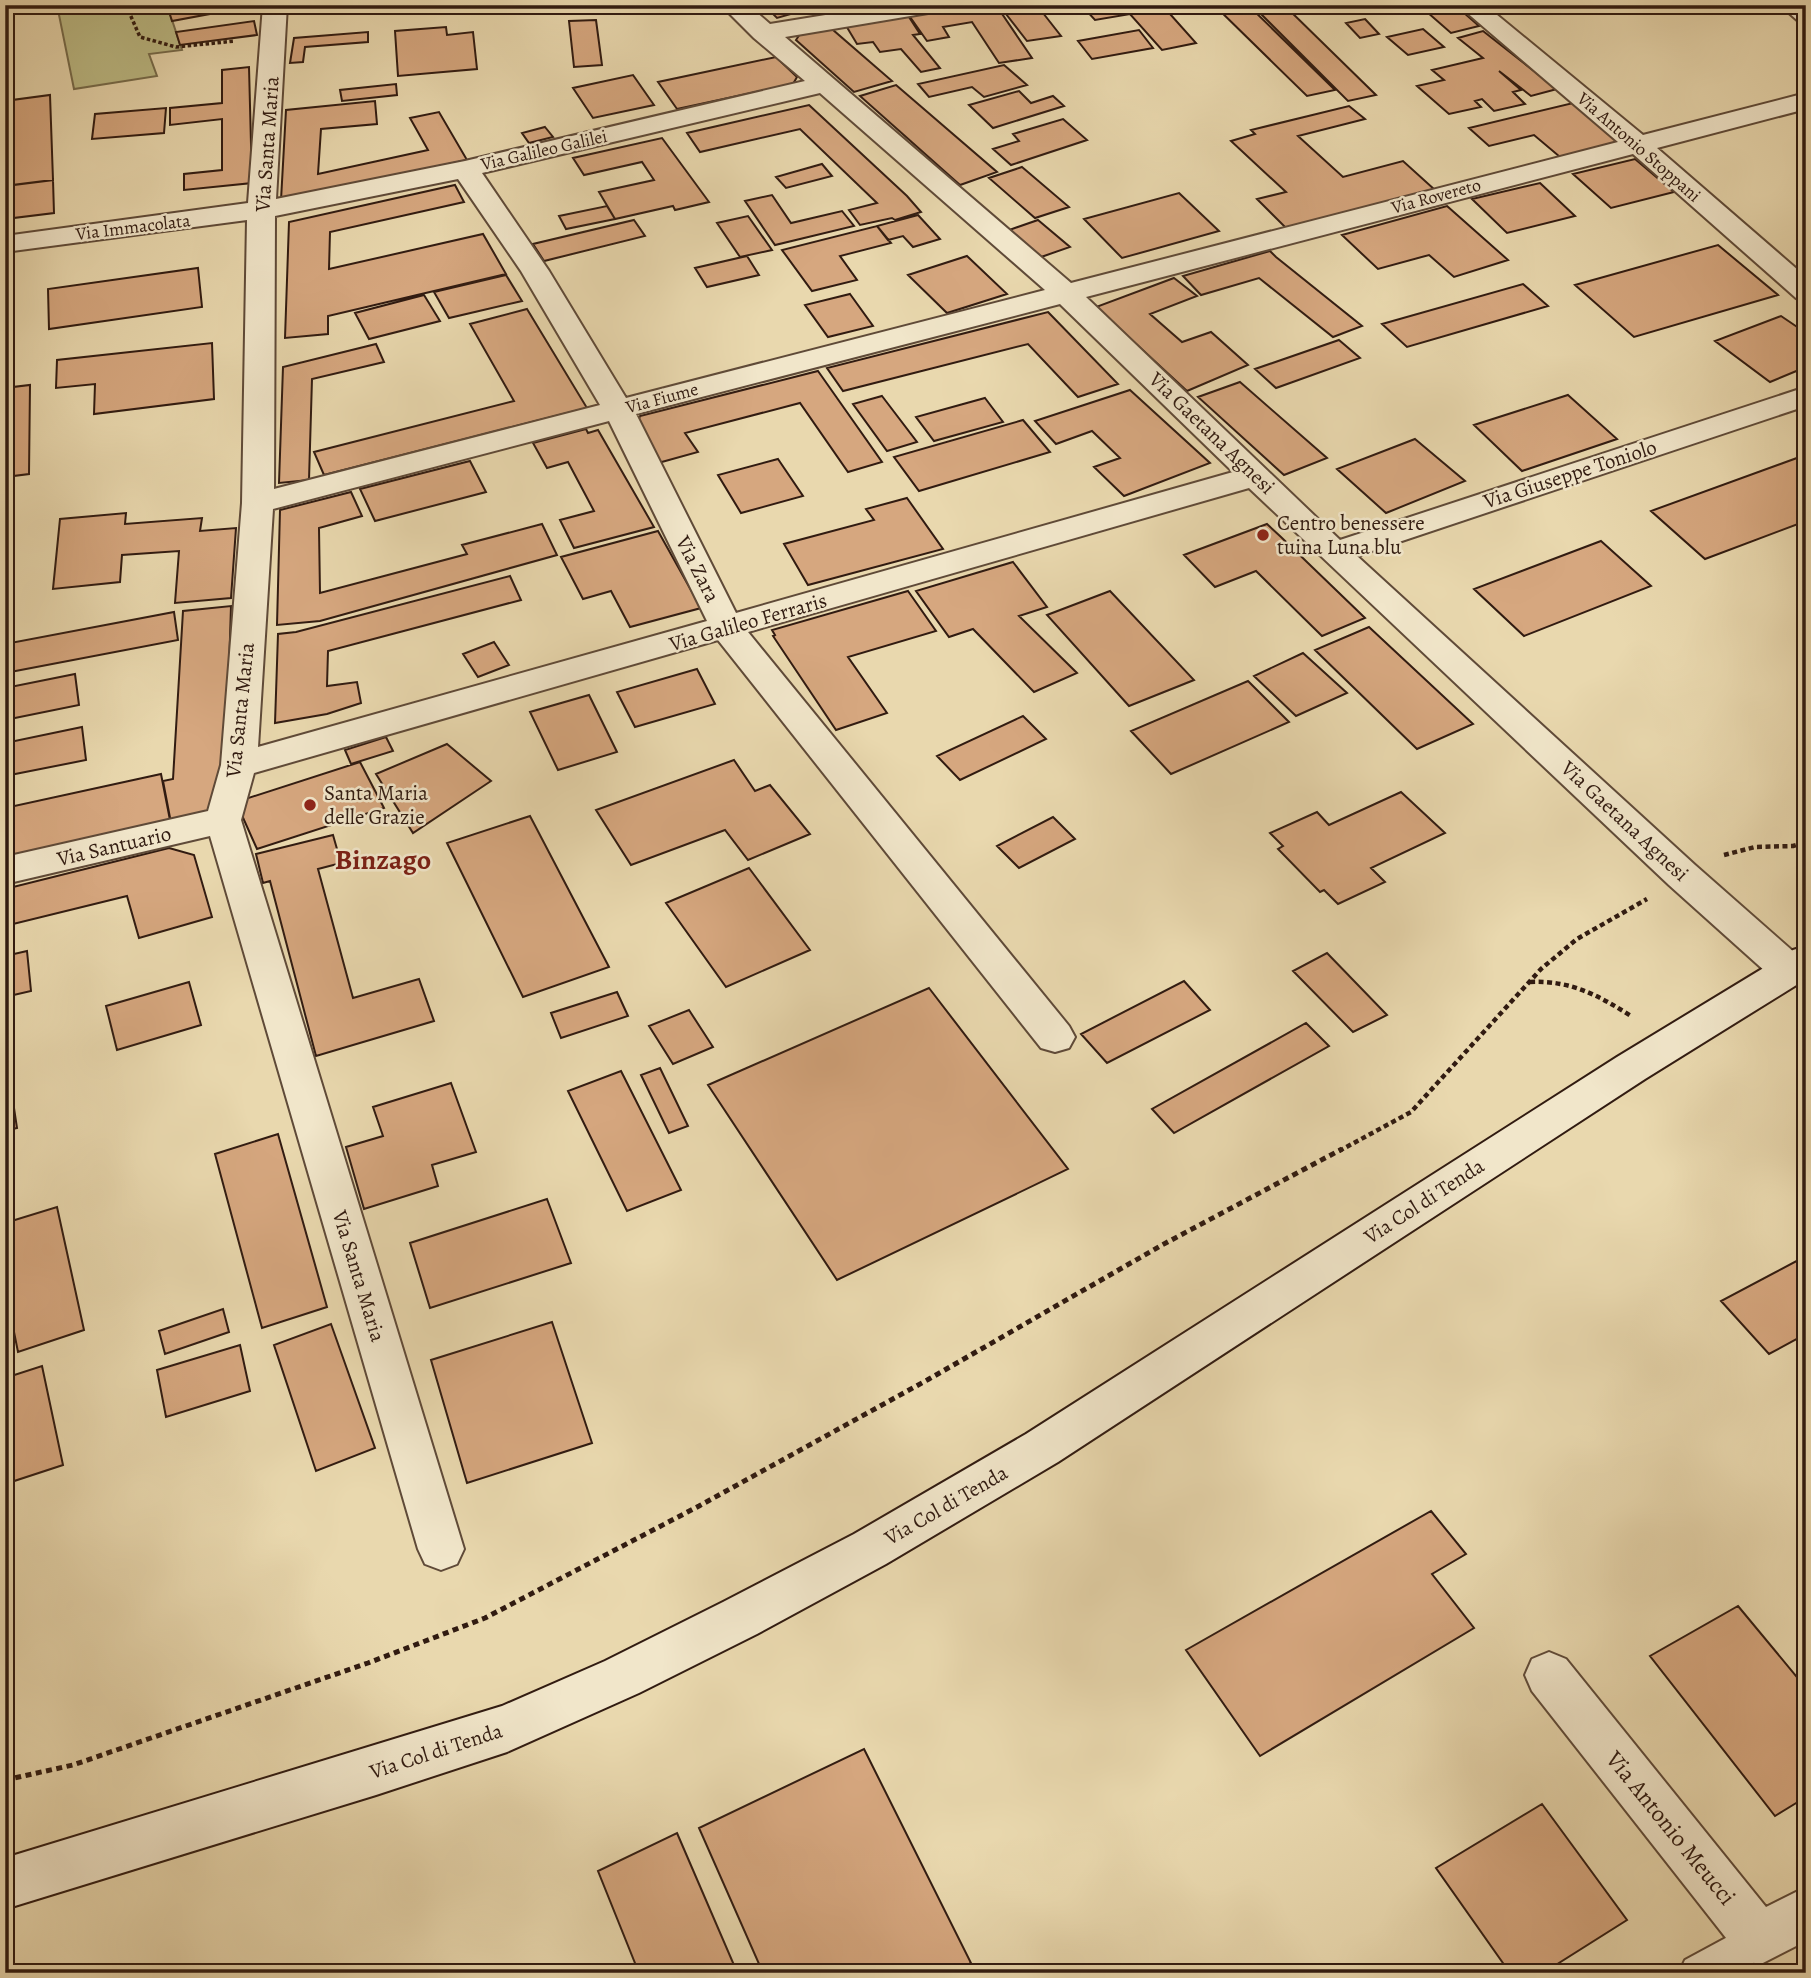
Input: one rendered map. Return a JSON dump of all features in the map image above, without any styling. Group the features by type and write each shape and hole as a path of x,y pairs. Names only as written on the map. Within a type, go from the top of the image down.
{"street":[{"name":"Via Santa Maria","path":"275,5 261,211 258,503 239,765 223,820 441,1549"},
{"name":"Via Gaetana Agnesi","path":"733,5 1066,293 1334,553 1682,875 1801,972"},
{"path":"764,33 934,5"},
{"name":"Via Antonio Stoppani","path":"1471,5 1636,143 1806,292"},
{"path":"1793,5 1806,15"},
{"name":"Via Galileo Galilei","path":"261,211 465,169 826,84"},
{"name":"Via Rovereto","path":"1066,293 1806,101"},
{"name":"Via Zara","path":"465,169 535,271 618,409 727,628 1055,1037"},
{"name":"Via Immacolata","path":"5,244 261,211"},
{"name":"Via Fiume","path":"258,503 1066,293"},
{"name":"Via Giuseppe Toniolo","path":"1334,553 1806,396"},
{"name":"Via Galileo Ferraris","path":"239,765 1256,476"},
{"name":"Via Santuario","path":"5,871 223,820"},
{"name":"Via Col di Tenda","path":"5,1884 376,1771 507,1728 622,1677 740,1618 870,1549 1042,1448 1665,1046 1801,972"},
{"name":"Via Antonio Meucci","path":"1549,1675 1759,1939"},
{"path":"1759,1939 1806,1913"}],"lane":[{"path":"1698,1973 1759,1939"}],"path":[{"path":"126,5 139,37 176,47 274,36"},
{"path":"5,1780 73,1765 368,1663 485,1618 699,1506 929,1379 1162,1245 1411,1112 1529,982 1577,939 1682,875 1721,855 1755,847 1793,846 1806,842"},
{"path":"1529,982 1553,980 1578,986 1640,1022 1665,1046"}],"shaded area":[{"path":"57,5 167,5 182,50 149,54 157,76 74,89"}],"building":[{"path":"167,5 258,5 172,21"},
{"path":"764,5 818,5 819,6 777,18"},
{"path":"960,5 996,5 1032,58 999,63 972,22 943,27 949,37 927,41 908,14"},
{"path":"999,5 1081,5 1043,13 1061,36 1027,41"},
{"path":"1162,5 1196,43 1162,50 1130,14 1095,20 1083,7"},
{"path":"1214,5 1248,5 1335,90 1307,96"},
{"path":"1252,5 1284,5 1376,95 1348,101"},
{"path":"1352,5 1384,5 1388,9 1361,14"},
{"path":"1419,5 1455,5 1479,26 1451,33"},
{"path":"907,14 920,34 913,35 940,68 921,72 901,49 880,52 873,42 857,44 845,24"},
{"path":"1365,19 1379,34 1360,38 1346,23"},
{"path":"596,20 602,65 574,67 569,21"},
{"path":"254,21 257,35 180,45 176,32"},
{"path":"830,26 892,81 854,92 796,40 802,31"},
{"path":"446,27 447,35 473,32 477,69 398,76 395,31"},
{"path":"1423,29 1444,47 1408,55 1387,37"},
{"path":"1139,30 1153,48 1092,59 1078,41"},
{"path":"1483,31 1557,89 1531,96 1499,71 1521,90 1513,92 1525,104 1494,111 1482,99 1475,101 1481,107 1449,114 1417,86 1444,80 1432,70 1483,58 1458,38"},
{"path":"368,32 368,42 305,47 303,62 290,63 294,38"},
{"path":"776,57 797,77 793,84 677,109 658,82"},
{"path":"1004,65 1027,85 984,97 972,87 929,97 918,84"},
{"path":"249,67 252,183 184,190 184,174 222,170 222,119 170,125 170,108 222,103 222,70"},
{"path":"633,75 654,105 593,118 573,88"},
{"path":"396,84 397,95 342,101 340,90"},
{"path":"896,85 997,172 960,185 860,96"},
{"path":"1019,91 1031,103 1053,96 1064,106 993,128 969,105"},
{"path":"50,95 53,180 5,186 5,101"},
{"path":"375,101 377,124 321,129 318,174 428,150 410,118 439,112 467,160 281,200 286,110"},
{"path":"1573,103 1618,142 1560,157 1534,135 1489,146 1469,128"},
{"path":"809,105 921,212 895,220 892,218 860,225 849,210 877,203 800,129 700,152 687,133"},
{"path":"1349,106 1365,119 1298,136 1343,177 1403,161 1435,190 1288,230 1257,199 1286,192 1231,141 1255,134 1251,130"},
{"path":"166,108 164,133 92,139 95,114"},
{"path":"1063,119 1087,140 1011,165 993,149 1019,141 1013,134"},
{"path":"545,127 553,137 529,143 522,133"},
{"path":"662,138 709,202 675,210 673,206 615,219 599,192 654,180 642,162 584,175 573,158"},
{"path":"1635,159 1674,192 1611,208 1573,174"},
{"path":"822,164 832,176 786,188 776,177"},
{"path":"1022,167 1069,207 1035,218 989,178"},
{"path":"53,180 54,213 5,219 5,186"},
{"path":"1540,183 1575,216 1507,233 1472,199"},
{"path":"455,185 464,202 330,232 329,269 483,234 506,274 328,316 328,334 285,338 289,222"},
{"path":"1179,193 1219,231 1122,258 1084,219"},
{"path":"772,195 791,223 842,211 854,226 775,245 745,201"},
{"path":"607,206 615,219 566,229 559,216"},
{"path":"1447,206 1508,260 1454,277 1429,255 1378,269 1342,235"},
{"path":"918,215 940,239 913,247 903,236 888,240 877,226"},
{"path":"748,216 772,250 740,257 717,223"},
{"path":"634,220 645,236 544,261 533,244"},
{"path":"1038,220 1070,247 1041,257 1009,230"},
{"path":"877,226 891,243 840,256 857,280 812,291 782,250"},
{"path":"1718,245 1778,295 1634,337 1575,285"},
{"path":"1270,251 1362,326 1333,337 1259,278 1201,295 1183,276"},
{"path":"747,256 759,275 707,287 695,268"},
{"path":"967,256 1007,294 947,313 908,275"},
{"path":"198,268 202,307 49,329 48,289"},
{"path":"506,275 522,301 449,318 434,292"},
{"path":"1174,278 1197,296 1150,314 1182,342 1211,332 1248,365 1187,391 1096,307"},
{"path":"1523,284 1548,306 1407,347 1382,324"},
{"path":"850,294 873,326 828,337 805,305"},
{"path":"424,295 440,321 369,339 355,313"},
{"path":"527,309 587,408 324,475 314,452 514,401 470,324"},
{"path":"1048,312 1118,384 1078,397 1028,344 843,391 827,368"},
{"path":"1781,316 1806,333 1806,367 1770,382 1715,341"},
{"path":"1339,340 1360,358 1276,388 1255,369"},
{"path":"212,343 214,399 94,414 95,384 56,388 57,360"},
{"path":"376,344 384,362 312,379 309,480 279,483 283,367"},
{"path":"818,371 882,462 848,472 800,403 685,433 698,452 658,463 636,428 640,416"},
{"path":"1240,382 1327,458 1284,475 1198,397"},
{"path":"30,385 29,474 5,477 5,388"},
{"path":"1130,390 1210,463 1124,496 1094,467 1120,458 1092,431 1056,444 1035,421"},
{"path":"1568,395 1617,439 1522,471 1474,425"},
{"path":"882,396 917,442 887,451 853,404"},
{"path":"985,398 1003,422 934,441 916,417"},
{"path":"1023,420 1050,452 919,491 894,457"},
{"path":"586,429 588,433 598,430 654,527 574,548 560,520 594,511 568,462 547,468 533,443"},
{"path":"1415,439 1465,481 1386,513 1337,469"},
{"path":"1797,458 1806,465 1806,521 1705,559 1651,511"},
{"path":"778,459 803,496 741,513 718,475"},
{"path":"470,461 486,492 375,521 360,489"},
{"path":"351,492 362,516 319,528 320,593 467,554 462,545 542,524 557,555 320,621 277,625 280,510"},
{"path":"907,498 943,549 808,585 784,544 874,520 866,509"},
{"path":"126,513 125,524 202,518 200,531 236,528 231,598 175,603 179,551 122,555 120,582 53,589 60,519"},
{"path":"1267,524 1365,618 1322,636 1256,571 1215,587 1184,555"},
{"path":"658,531 701,608 630,627 611,591 583,599 561,557"},
{"path":"1601,541 1651,586 1524,636 1474,589"},
{"path":"1013,562 1047,607 1019,616 1077,673 1034,692 973,629 949,637 916,591"},
{"path":"510,576 521,600 328,651 327,686 357,682 361,703 327,714 275,723 278,634 296,632"},
{"path":"908,591 936,631 848,657 887,713 836,730 773,636 775,635 772,630"},
{"path":"1110,591 1194,680 1129,706 1047,615"},
{"path":"231,606 225,795 218,812 171,823 163,781 173,779 183,611"},
{"path":"174,612 178,640 5,673 5,644"},
{"path":"1369,627 1473,724 1417,749 1315,650"},
{"path":"494,642 509,665 478,677 463,654"},
{"path":"1303,653 1347,693 1296,716 1254,676"},
{"path":"697,669 715,704 635,727 617,692"},
{"path":"75,674 79,705 5,720 5,688"},
{"path":"1248,681 1289,722 1171,774 1131,731"},
{"path":"589,695 617,752 558,770 530,712"},
{"path":"1023,716 1046,739 960,780 937,756"},
{"path":"82,727 86,760 5,776 5,743"},
{"path":"386,737 393,751 351,764 345,750"},
{"path":"447,744 491,781 413,833 376,774"},
{"path":"734,760 755,791 770,785 810,834 748,860 725,830 631,865 596,810"},
{"name":"Santa Maria delle Grazie","path":"360,762 384,808 257,849 236,802"},
{"path":"161,774 170,820 5,857 5,808"},
{"path":"1401,792 1445,833 1371,868 1385,882 1338,904 1324,890 1320,892 1278,849 1283,846 1270,833 1317,812 1329,825"},
{"path":"530,816 609,967 523,997 447,843"},
{"path":"1053,817 1075,839 1019,868 997,846"},
{"path":"333,835 341,863 318,869 353,998 419,979 434,1021 316,1056 270,881 263,883 256,854"},
{"path":"169,848 194,855 212,917 139,938 127,896 5,926 5,889"},
{"path":"749,868 810,950 726,987 666,903"},
{"path":"27,951 31,991 5,997 5,956"},
{"path":"1327,953 1387,1015 1353,1032 1293,971"},
{"path":"1184,981 1210,1010 1107,1063 1081,1034"},
{"path":"189,982 201,1025 117,1050 106,1006"},
{"path":"929,988 1068,1169 837,1280 708,1085"},
{"path":"617,992 628,1016 561,1038 551,1013"},
{"path":"689,1010 713,1047 673,1064 649,1026"},
{"path":"1306,1023 1329,1046 1174,1133 1152,1109"},
{"path":"5,1048 17,1128 5,1131"},
{"path":"660,1068 688,1126 669,1133 641,1075"},
{"path":"621,1071 681,1190 627,1211 568,1091"},
{"path":"451,1083 476,1152 432,1165 438,1186 364,1209 346,1147 383,1136 373,1107"},
{"path":"278,1134 327,1307 262,1328 215,1154"},
{"path":"547,1199 571,1263 430,1308 410,1243"},
{"path":"57,1207 84,1330 18,1352 5,1287 5,1223"},
{"path":"1806,1256 1806,1334 1769,1354 1721,1301"},
{"path":"223,1309 229,1332 165,1354 159,1331"},
{"path":"552,1322 592,1443 467,1483 431,1360"},
{"path":"331,1324 375,1448 316,1471 274,1345"},
{"path":"240,1345 250,1391 166,1417 157,1370"},
{"path":"42,1366 63,1465 5,1484 5,1378"},
{"path":"1431,1511 1466,1554 1432,1574 1474,1628 1260,1756 1186,1650"},
{"path":"1738,1606 1806,1688 1806,1797 1775,1816 1650,1656"},
{"path":"864,1749 971,1963 952,1973 763,1973 699,1828"},
{"path":"1542,1804 1627,1920 1543,1973 1510,1973 1436,1868"},
{"path":"677,1833 736,1973 639,1973 598,1871"}],"place":[{"name":"Centro benessere tuina Luna blu","path":"1263,535"},
{"name":"Santa Maria delle Grazie","path":"310,805"}],"district":[{"name":"Binzago","path":"383,859"}]}
